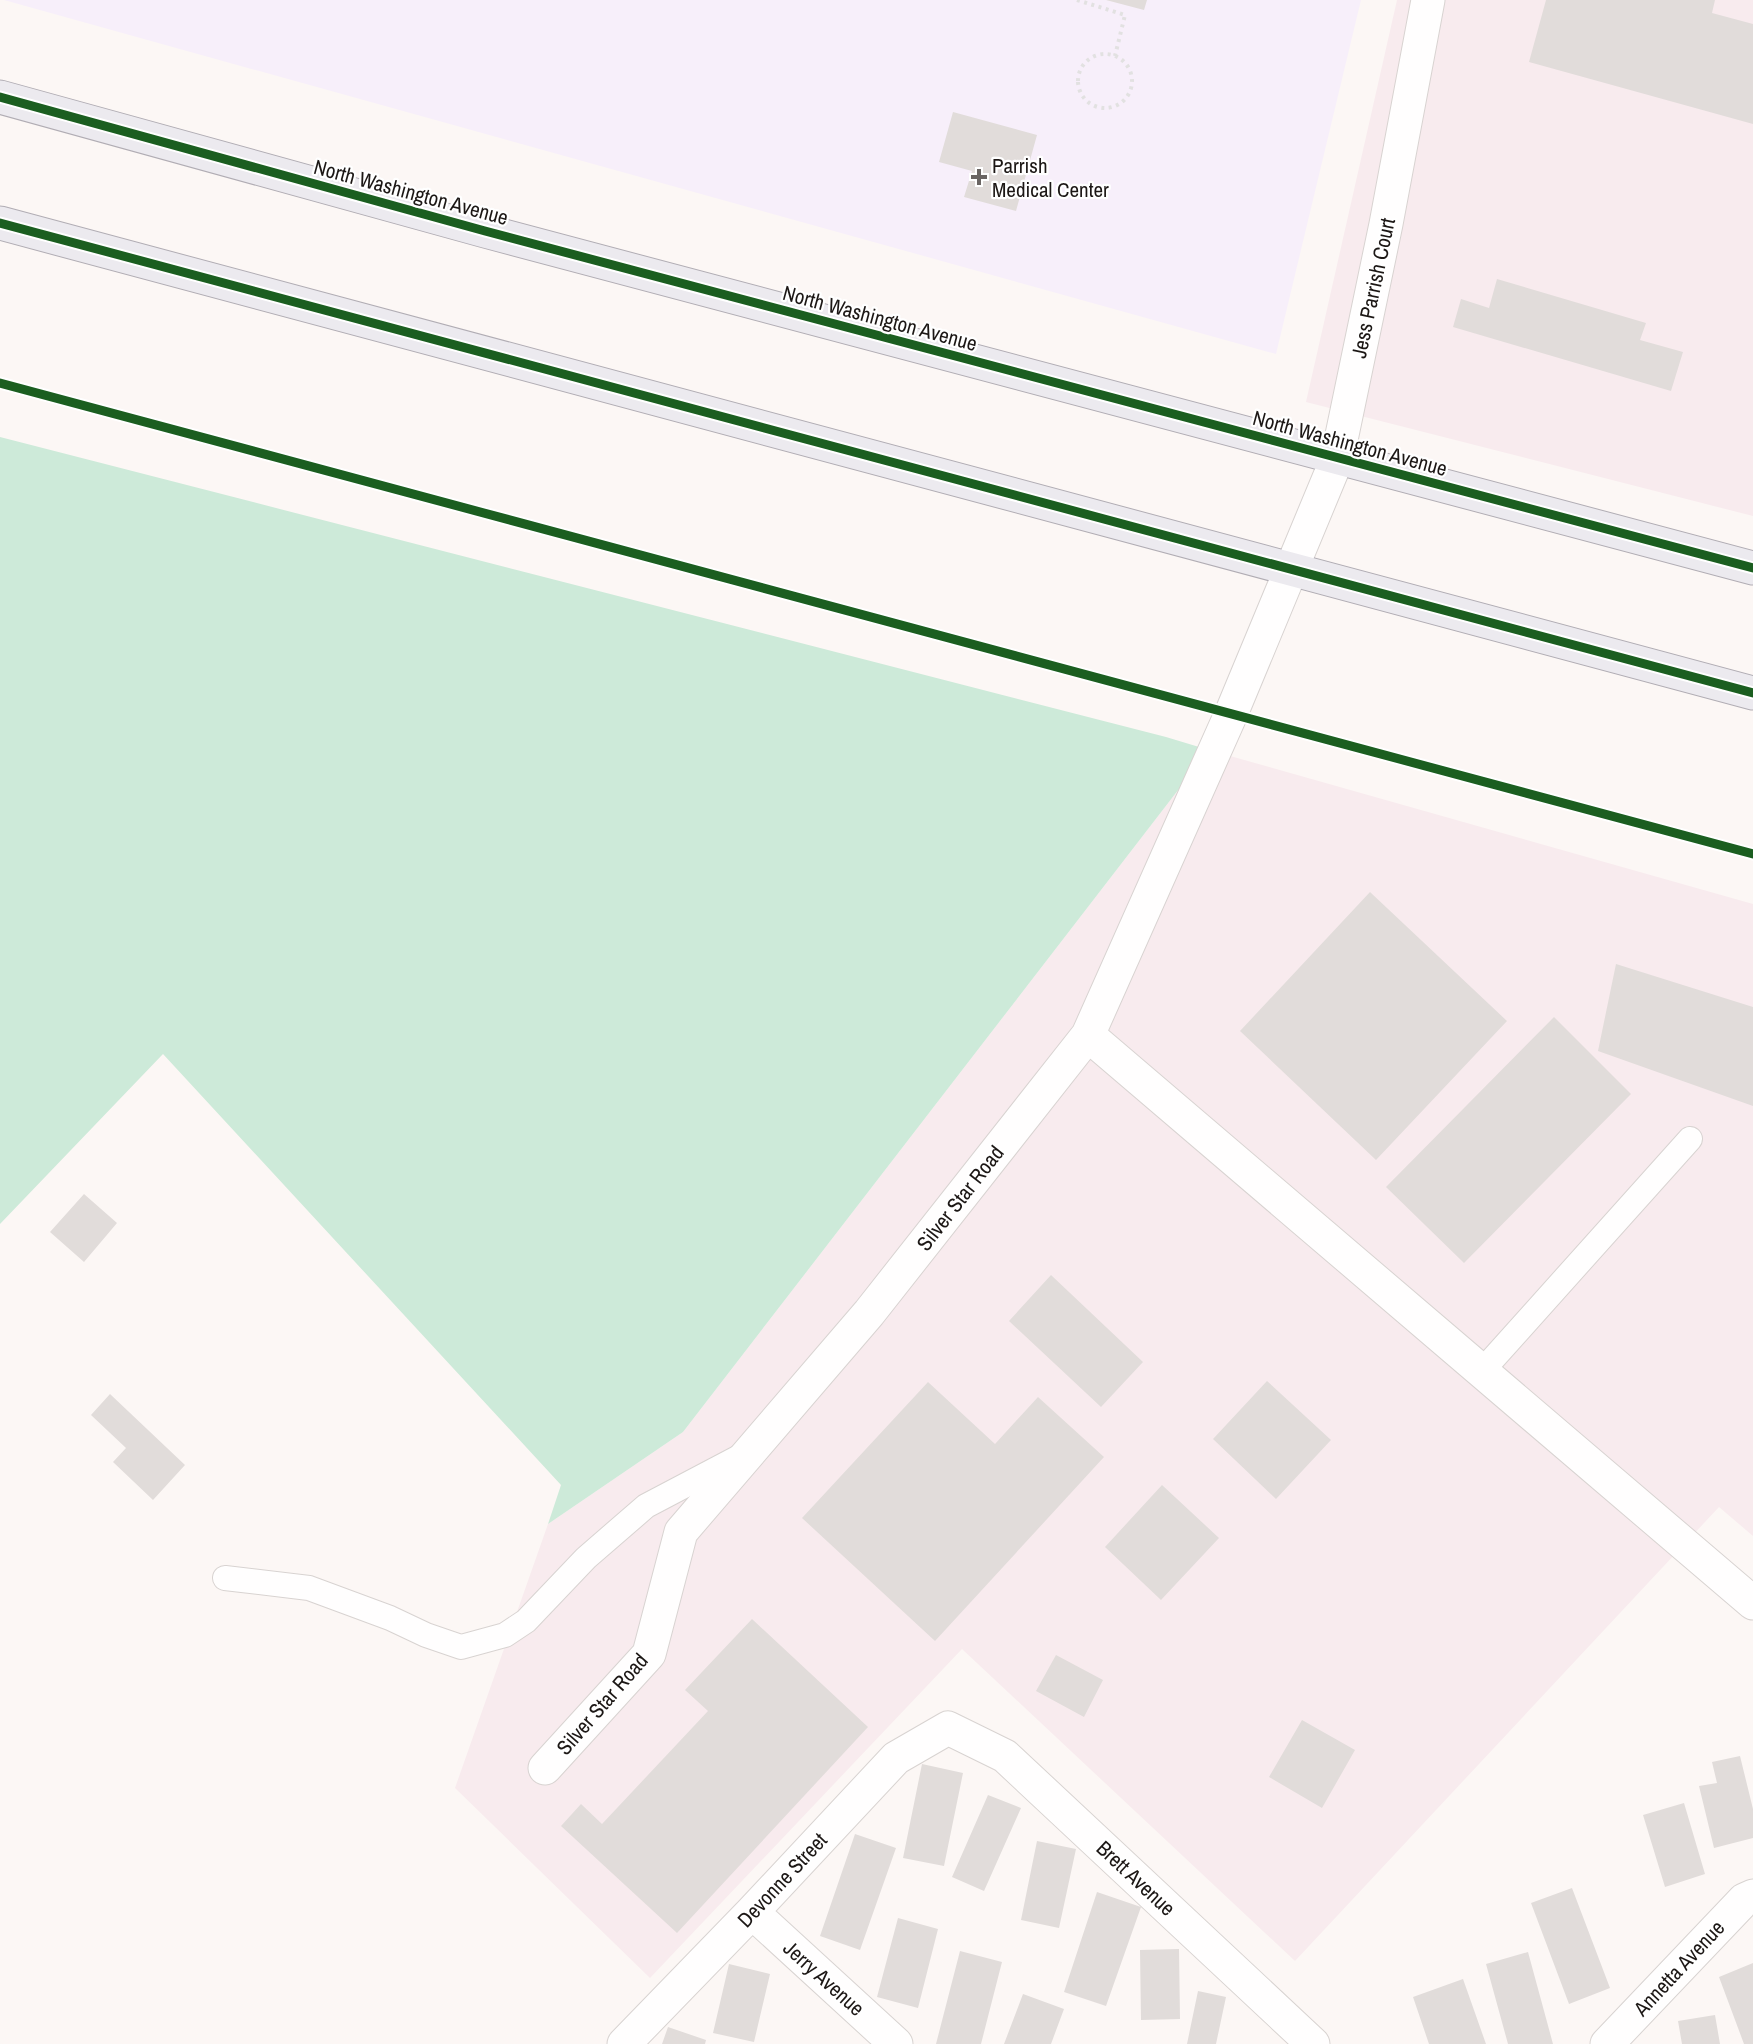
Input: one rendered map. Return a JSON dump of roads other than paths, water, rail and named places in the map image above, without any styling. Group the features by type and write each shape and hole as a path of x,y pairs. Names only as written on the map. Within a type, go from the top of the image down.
{"main road":[{"name":"North Washington Avenue","path":"0,97 496,234 1753,568"},
{"path":"0,223 1753,693"}],"street":[{"name":"Jess Parrish Court","path":"1292,569 1337,459 1386,224 1428,0"},
{"name":"Silver Star Road","path":"545,1768 649,1654 681,1532 869,1313 1088,1035 1231,714 1292,569"},
{"path":"1088,1035 1753,1603"},
{"name":"Devonne Street","path":"624,2044 896,1758 948,1728"},
{"name":"Brett Avenue","path":"948,1728 1005,1756 1313,2044"},
{"name":"Annetta Avenue","path":"1607,2044 1744,1900 1753,1896"},
{"name":"Jerry Avenue","path":"752,1912 896,2044"}],"lane":[{"path":"1482,1371 1690,1139"},
{"path":"225,1578 309,1588 460,1647 505,1635 526,1621 586,1558 646,1506 751,1451"}],"place":[{"name":"Parrish Medical Center","path":"979,177"}]}
